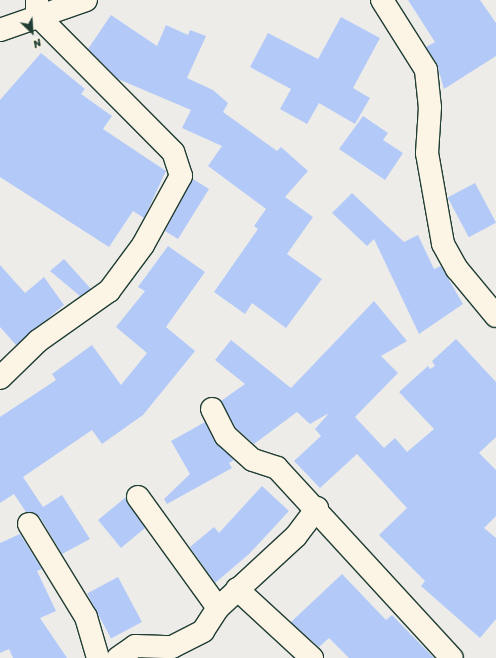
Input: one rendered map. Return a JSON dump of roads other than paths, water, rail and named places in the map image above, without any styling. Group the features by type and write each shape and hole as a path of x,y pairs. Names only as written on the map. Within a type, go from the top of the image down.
{"street":[{"path":"0,30 37,7 86,0"},
{"path":"382,0 426,70 430,107 427,153 443,244 457,268 496,316"},
{"path":"0,378 38,341 109,291 143,245 181,176 173,152 37,7"},
{"path":"212,409 226,436 253,460 277,468 317,508 452,658"},
{"path":"138,497 218,608"},
{"path":"118,658 135,646 172,647 203,631 218,608 296,536 317,508"},
{"path":"29,524 86,617 98,658"},
{"path":"237,589 312,658"}]}
